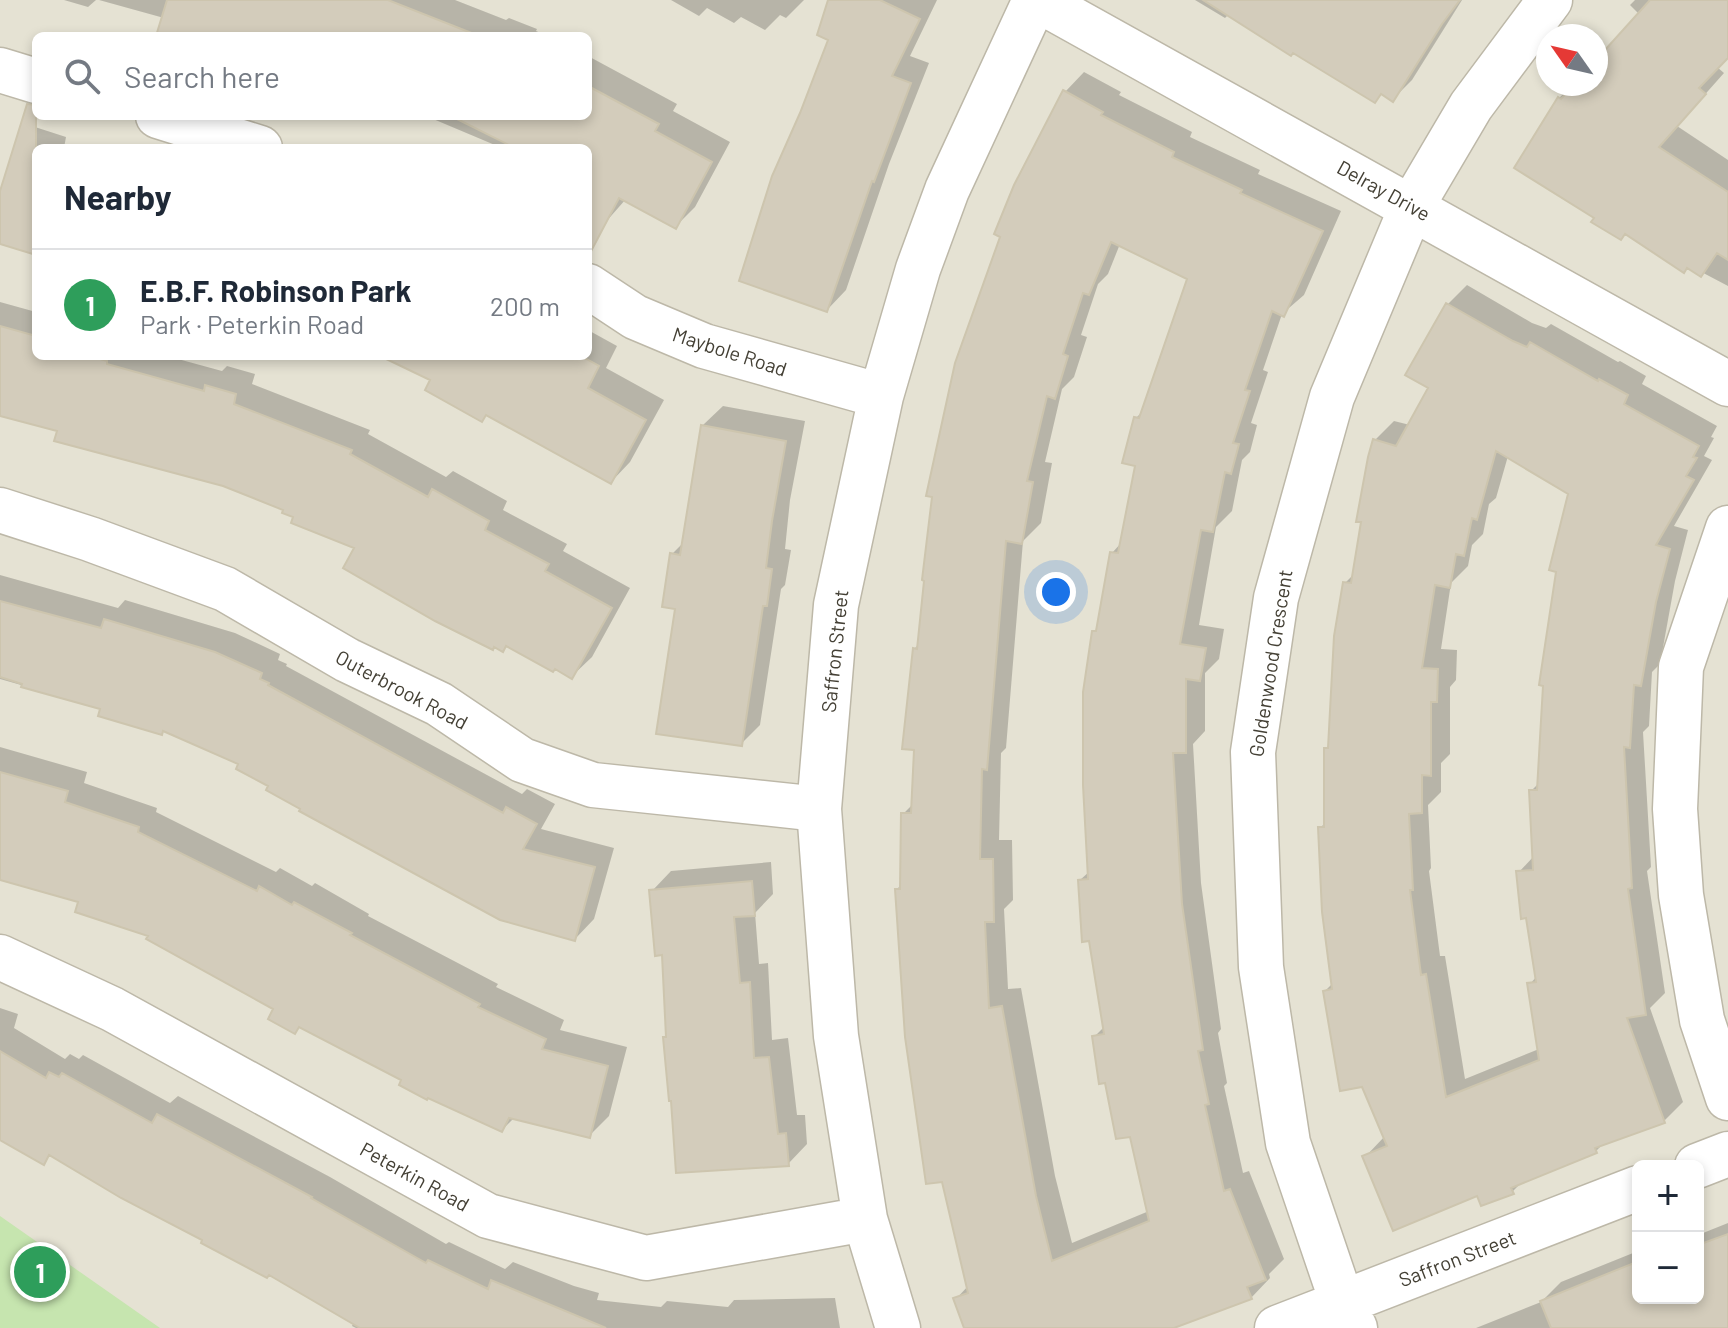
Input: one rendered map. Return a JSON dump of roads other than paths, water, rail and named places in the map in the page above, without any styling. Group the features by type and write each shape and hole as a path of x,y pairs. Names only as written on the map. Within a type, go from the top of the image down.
{"street":[{"name":"Delray Drive","path":"1037,0 1728,384"},
{"name":"Saffron Street","path":"898,1328 865,1219 836,1036 819,809 836,605 881,396 918,269 947,190 1037,0"},
{"name":"Goldenwood Crescent","path":"1349,1315 1288,1143 1261,967 1253,752 1276,598 1332,397 1412,206 1471,106 1550,0"},
{"path":"0,70 32,80"},
{"path":"171,120 247,144"},
{"name":"Maybole Road","path":"592,289 635,317 704,346 881,396"},
{"name":"Outerbrook Road","path":"0,510 90,539 225,589 347,660 439,704 522,760 593,785 819,809"},
{"path":"1728,528 1681,667 1675,809 1681,895 1702,1020 1728,1098"},
{"name":"Peterkin Road","path":"0,957 112,1009 488,1216 646,1258 865,1219"},
{"path":"1704,1163 1728,1154"},
{"name":"Saffron Street","path":"1277,1328 1349,1315 1632,1191"}],"place":[{"name":"E.B.F. Robinson Park","path":"40,1272"}]}
